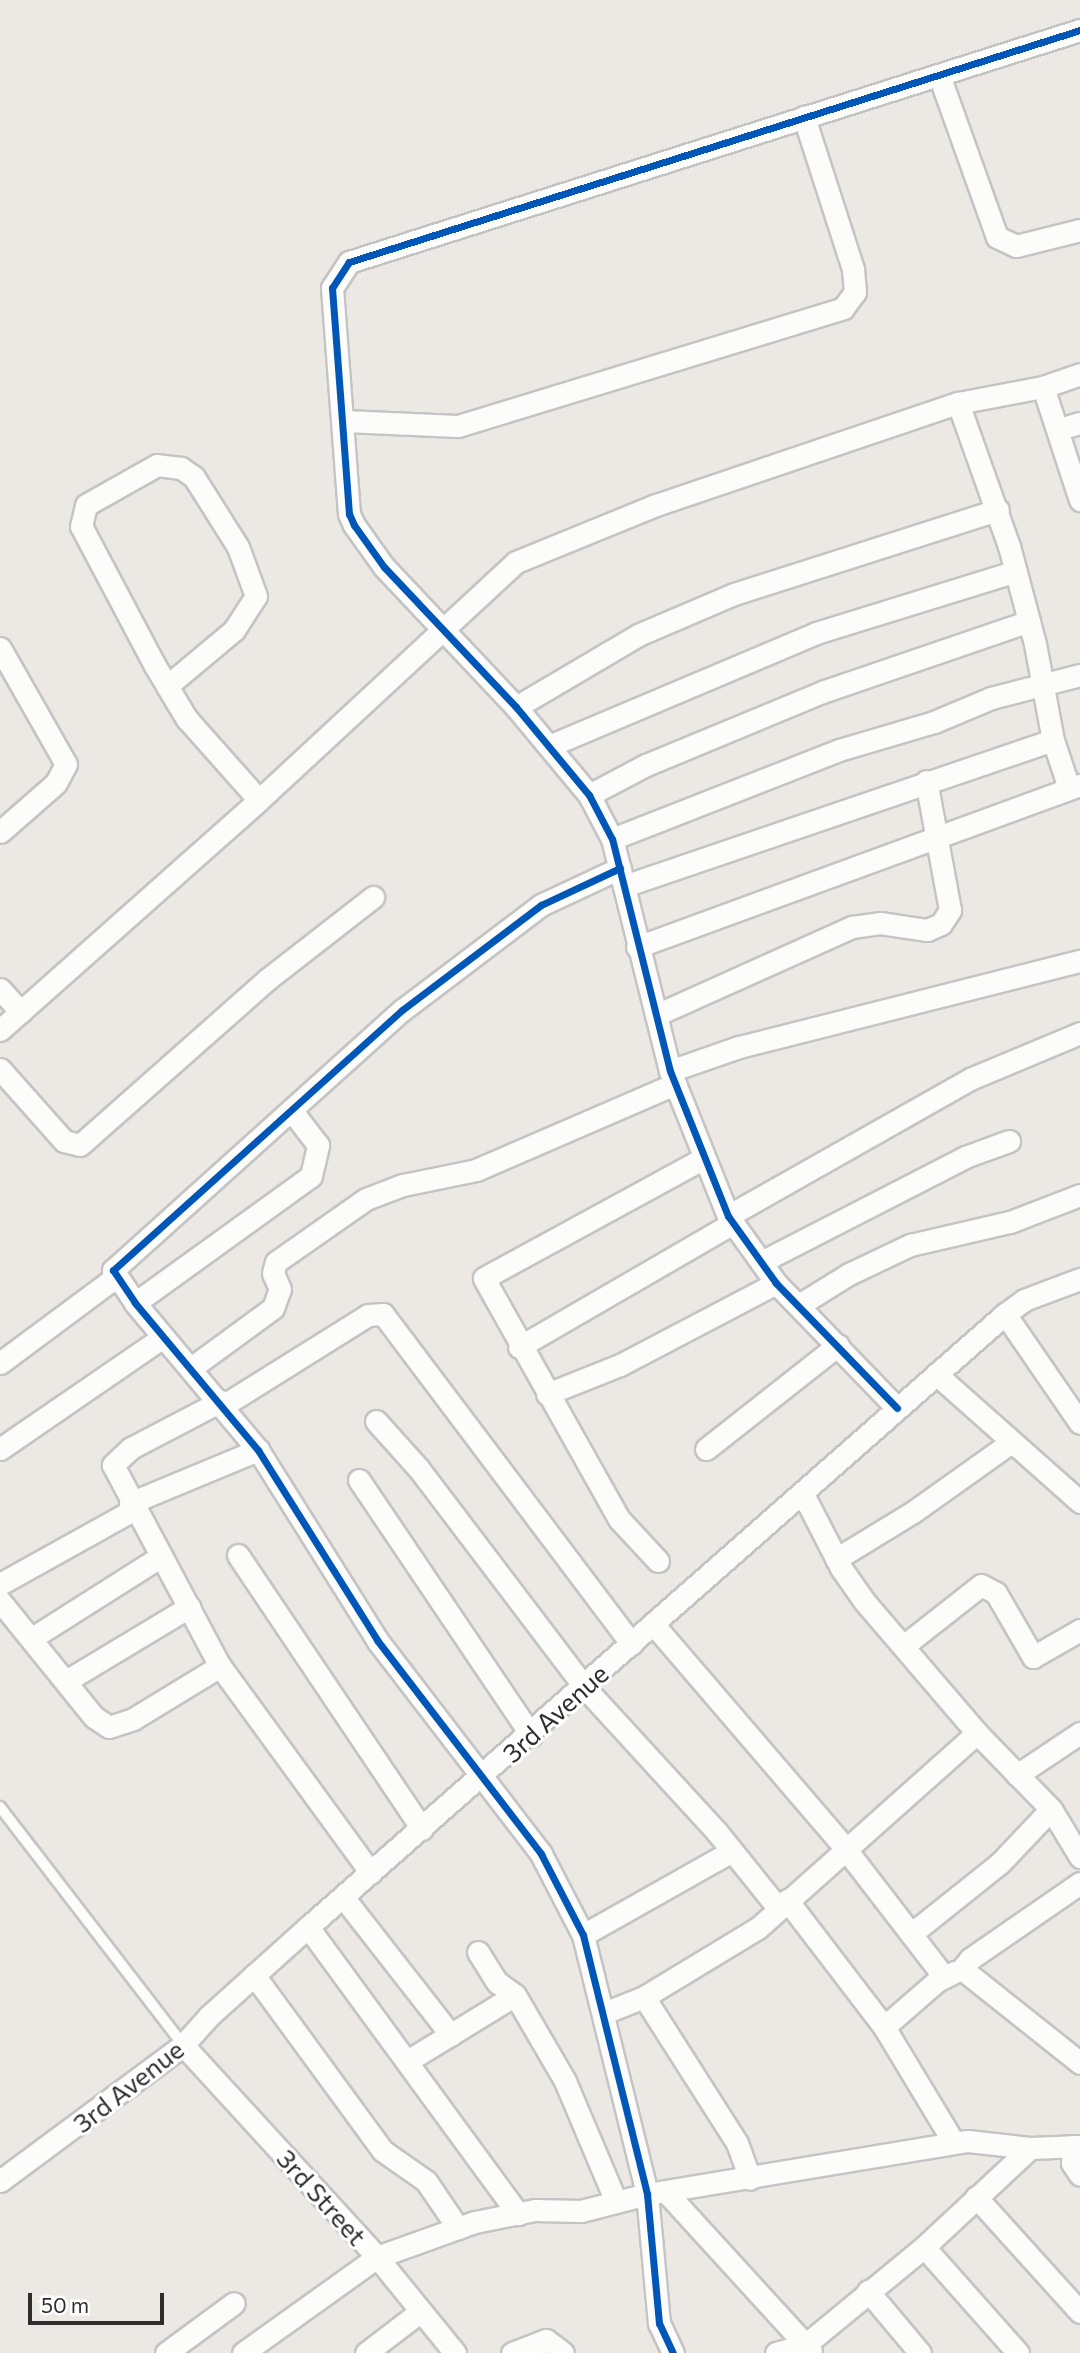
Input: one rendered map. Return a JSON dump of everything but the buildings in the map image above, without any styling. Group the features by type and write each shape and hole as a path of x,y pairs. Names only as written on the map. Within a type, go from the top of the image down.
{"street":[{"path":"897,1408 776,1283 730,1220 702,1159 673,1077 637,947 612,839 589,795 516,707 439,630 354,525 349,514 344,421 331,306 334,278 349,262 1080,30"},
{"path":"939,75 996,237 1016,246 1080,230"},
{"path":"344,421 458,426 844,308 855,292 853,269 804,117"},
{"path":"0,1030 259,800 439,630 516,562 656,505 958,403 1043,387 1080,374"},
{"path":"1043,387 1059,429 1080,500"},
{"path":"637,947 883,854 936,838 1075,786 1053,740 1016,571 998,510 958,403"},
{"path":"1059,429 1080,423"},
{"path":"167,686 234,630 256,596 238,547 194,477 181,468 157,465 86,505 80,523 167,686 187,719 259,800"},
{"path":"516,707 638,635 734,594 998,510"},
{"path":"549,746 816,633 1016,571"},
{"path":"589,795 646,765 822,692 1029,621"},
{"path":"0,648 66,764 56,783 0,832"},
{"path":"612,839 839,750 1080,675"},
{"path":"673,2353 659,2323 657,2193 583,1935 541,1854 377,1640 258,1450 222,1403 135,1303 116,1277 114,1265 402,1010 541,905 1053,740"},
{"path":"656,1015 852,927 880,923 926,930 941,924 950,910 926,781"},
{"path":"0,1069 64,1142 80,1145 268,978 373,897"},
{"path":"191,1368 273,1308 280,1289 273,1273 276,1262 366,1199 403,1185 476,1170 739,1047 1080,961"},
{"path":"0,989 20,1012"},
{"path":"519,1347 970,1079 1080,1034"},
{"path":"135,1303 311,1176 318,1145 291,1110"},
{"path":"761,1262 965,1157 1009,1141"},
{"path":"657,1561 619,1519 519,1347 485,1276 702,1159"},
{"path":"799,1305 849,1274 911,1245 1010,1222 1080,1195"},
{"path":"0,1363 116,1277"},
{"name":"3rd Avenue","path":"0,2182 183,2045 254,1975 585,1688 1004,1314 1024,1300 1080,1279"},
{"path":"547,1394 620,1365 776,1283"},
{"path":"371,1873 220,1666 132,1506 115,1460 222,1403 368,1315 383,1314 632,1644"},
{"path":"1004,1314 1080,1423"},
{"path":"0,1449 163,1337"},
{"path":"706,1449 838,1345"},
{"path":"936,1374 1010,1443 1080,1502"},
{"path":"376,1421 419,1469 585,1688 783,1904 884,2026 954,2143"},
{"path":"836,1559 913,1512 1010,1443"},
{"path":"0,1584 132,1506 258,1450"},
{"path":"359,1480 531,1735"},
{"path":"803,1494 836,1559 864,1601 906,1644 977,1733 1051,1809 1080,1857"},
{"path":"238,1555 422,1829"},
{"path":"32,1639 161,1556"},
{"path":"906,1644 981,1585 996,1593 1033,1657 1080,1630"},
{"path":"0,1601 94,1717 115,1728 220,1666"},
{"path":"66,1681 188,1607"},
{"path":"654,1625 845,1847 911,1934 953,1973 1080,2063"},
{"path":"604,2013 645,1997 758,1928 845,1847 977,1733"},
{"path":"1017,1774 1080,1733"},
{"path":"911,1934 1000,1863 1051,1809"},
{"path":"583,1935 732,1851"},
{"path":"884,2026 970,1959 1080,1883"},
{"path":"343,1897 451,2035"},
{"path":"308,1927 409,2060 518,2214"},
{"path":"478,1952 496,1982 515,1995 565,2081 616,2202"},
{"path":"254,1975 383,2151 426,2181 458,2228"},
{"path":"409,2060 515,1995"},
{"path":"645,1997 737,2143 750,2179"},
{"name":"3rd Street","path":"183,2045 377,2257 455,2353"},
{"path":"243,2353 377,2257 458,2228 518,2214 581,2211 657,2193 954,2143 995,2141 1030,2148 1077,2146 1072,2163 1080,2175"},
{"path":"776,2353 808,2349 868,2291 924,2247 1030,2148"},
{"path":"657,2193 808,2349"},
{"path":"976,2197 1080,2312"},
{"path":"924,2247 1018,2353"},
{"path":"868,2291 920,2353"},
{"path":"166,2353 234,2303"},
{"path":"366,2353 421,2311"},
{"path":"512,2353 546,2340 563,2353"}],"lane":[{"path":"0,1807 183,2045"}],"cycle path":[{"path":"897,1408 776,1283 728,1216 670,1071 612,839 589,795 516,707 384,567 354,525 349,514 332,288 349,262 1080,30"},
{"path":"620,868 541,905 402,1010 113,1270 135,1303 258,1450 377,1640 541,1854 583,1935 647,2194 659,2323 673,2353"}]}
